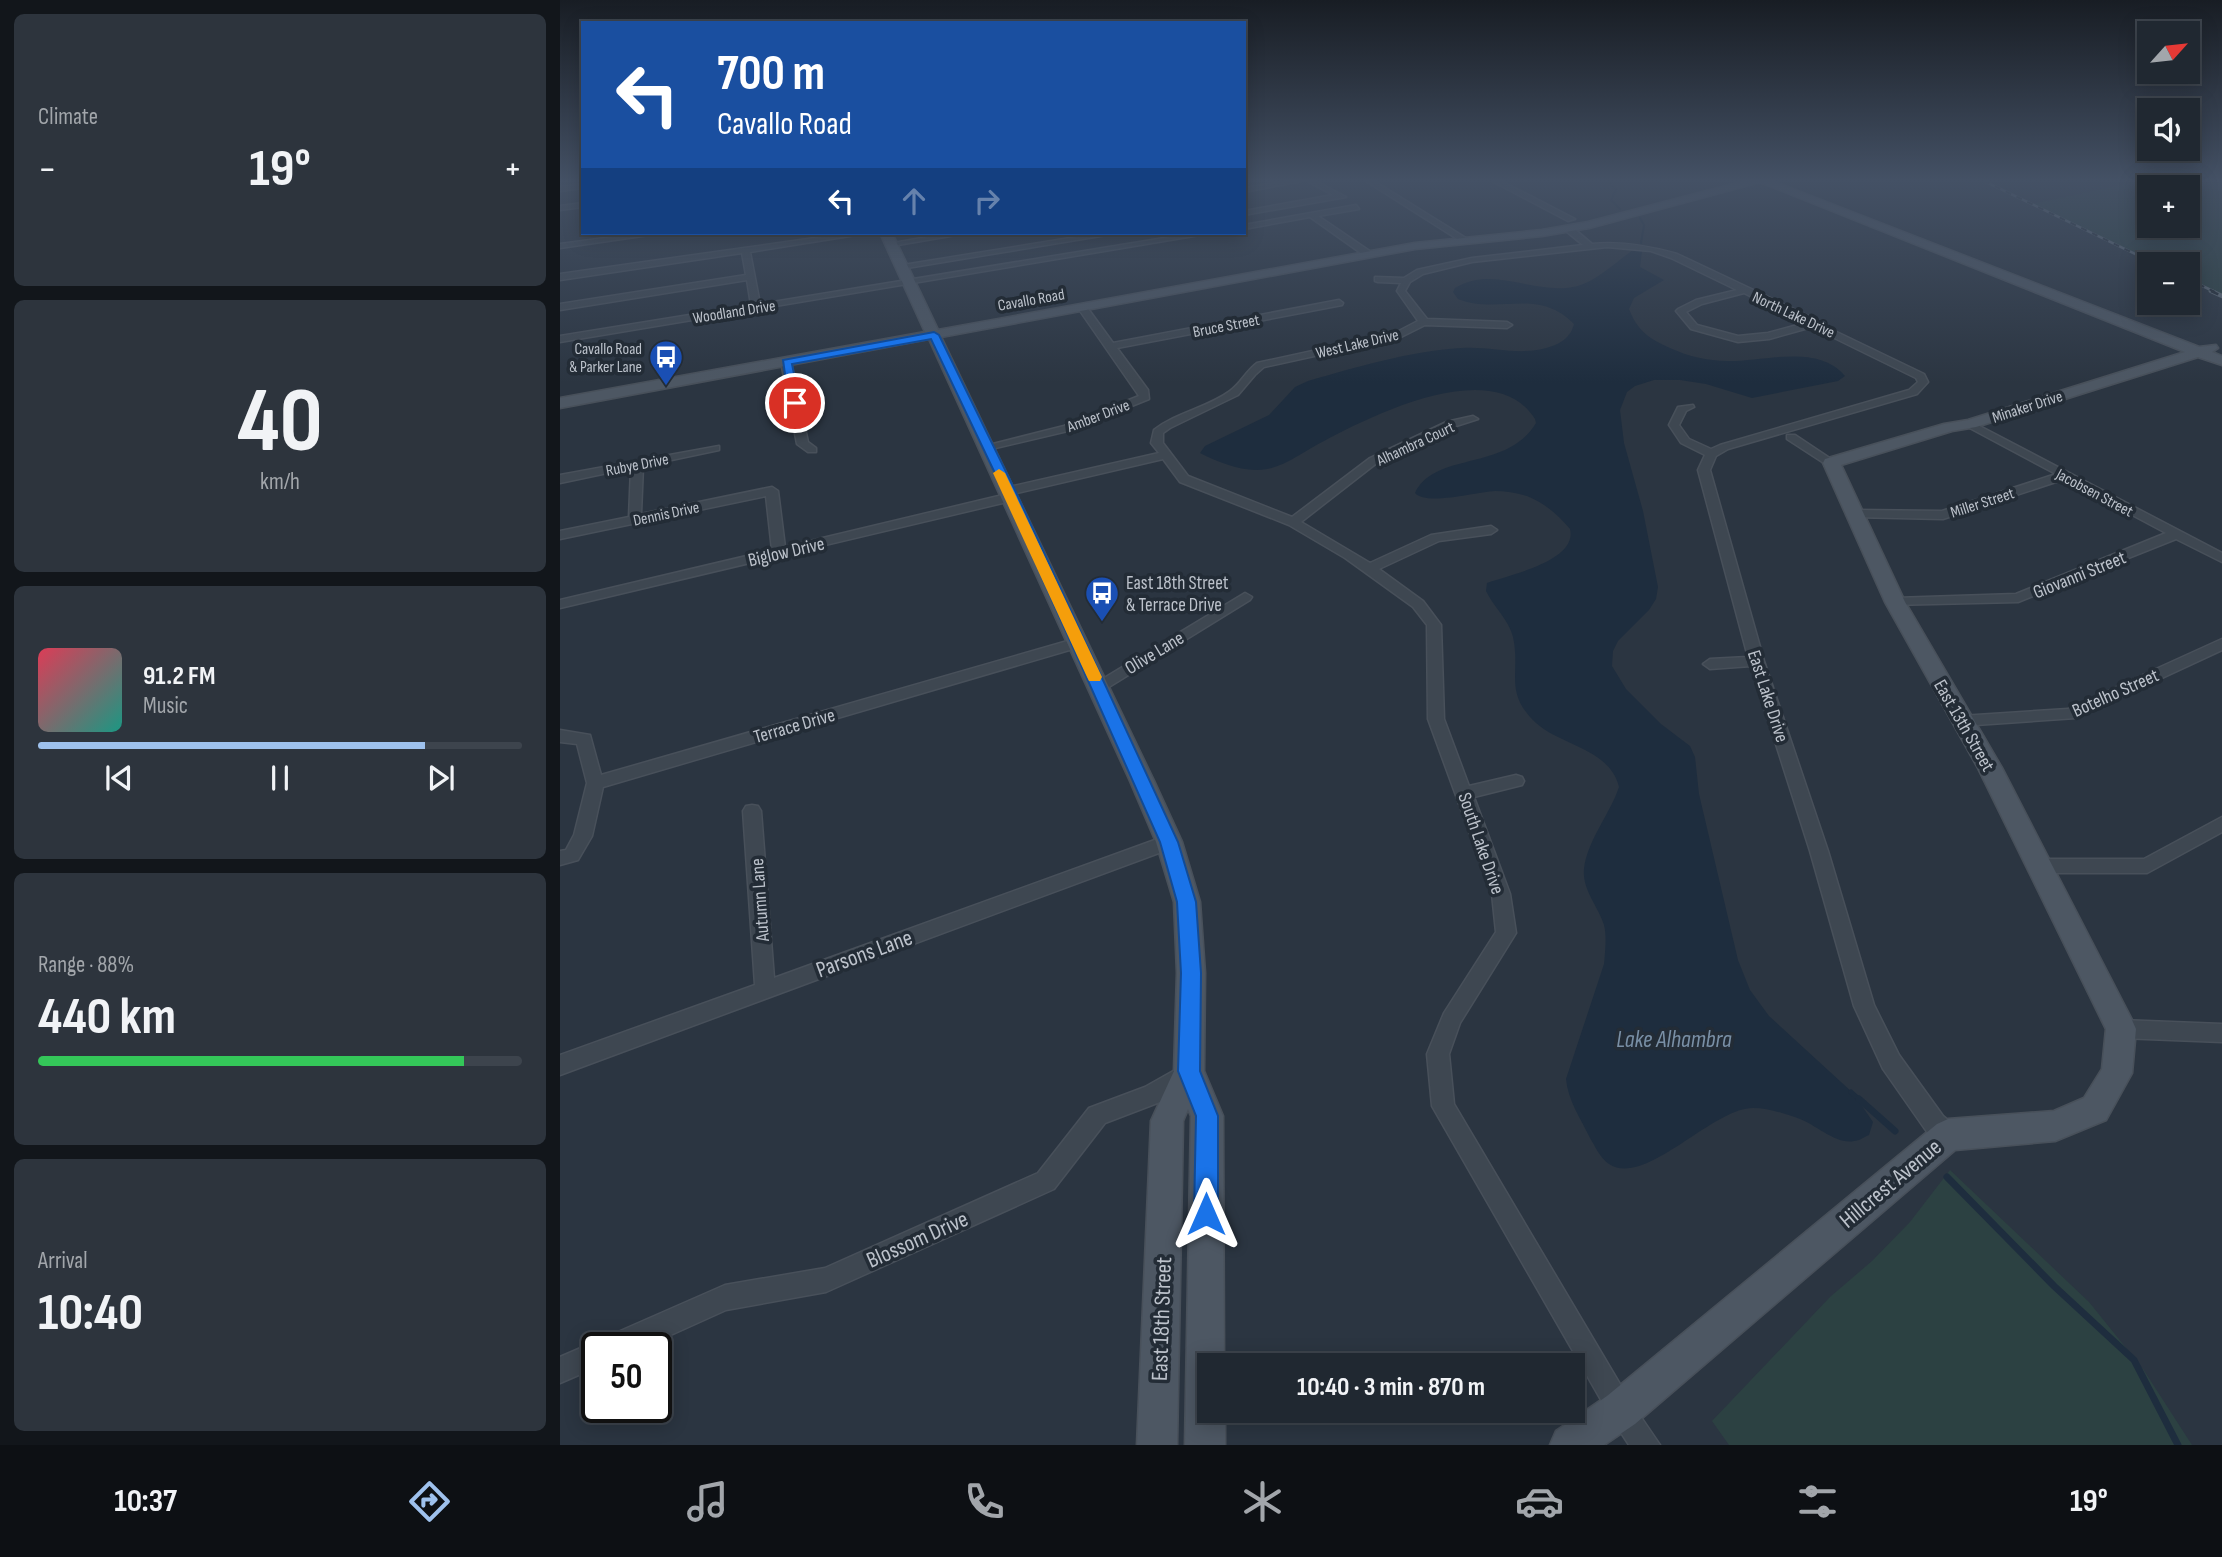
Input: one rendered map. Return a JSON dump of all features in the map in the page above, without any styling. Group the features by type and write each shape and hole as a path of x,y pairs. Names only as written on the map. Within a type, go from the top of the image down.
{"main road":[{"name":"East 18th Street","path":"893,248 1099,686 1169,842 1187,902 1191,973 1189,1071 1167,1121 1157,1445"},
{"name":"Cavallo Road","path":"560,403 1407,248"},
{"path":"1937,248 2213,349"},
{"path":"1953,248 2213,349 2222,361"},
{"path":"1951,254 1993,264"},
{"name":"Minaker Drive","path":"1831,463 1950,427 1970,424 2213,349"},
{"name":"East 13th Street","path":"1831,463 1895,603 1990,768 2120,1029"},
{"name":"Hillcrest Avenue","path":"1570,1445 1621,1410 1948,1135 2055,1126 2095,1109 2117,1073 2120,1029"},
{"name":"East 18th Street","path":"1189,1071 1207,1116 1205,1445"}],"street":[{"path":"560,277 757,248"},
{"path":"901,266 1015,248"},
{"name":"Woodland Drive","path":"560,339 1114,248"},
{"path":"1360,248 1368,254"},
{"name":"North Lake Drive","path":"1406,281 1420,272 1442,265 1534,257 1582,248"},
{"name":"North Lake Drive","path":"1644,248 1661,251 1816,323 1908,369 1920,376 1923,382 1913,392 1724,447 1711,454"},
{"path":"746,250 756,307"},
{"path":"560,307 751,277"},
{"path":"1378,279 1406,281"},
{"name":"West Lake Drive","path":"1162,452 1157,443 1158,432 1168,422 1236,392 1248,372 1261,365 1398,335 1423,322 1420,313 1406,301 1401,291 1406,281"},
{"path":"1743,290 1681,310 1694,327 1738,339 1769,336 1816,323"},
{"name":"Bruce Street","path":"1112,346 1339,303"},
{"name":"Amber Drive","path":"987,447 1068,428 1145,397 1143,390 1083,308"},
{"path":"1423,322 1507,326"},
{"path":"786,362 803,444 812,450"},
{"path":"1689,407 1682,409 1674,425 1685,441 1711,454"},
{"name":"Alhambra Court","path":"1293,522 1374,460 1450,424 1473,419"},
{"name":"Jacobsen Street","path":"1970,424 2063,476 2222,558"},
{"path":"1791,437 1831,463"},
{"name":"Rubye Drive","path":"560,480 715,448"},
{"name":"Biglow Drive","path":"560,604 779,552 1008,490 1162,452"},
{"name":"South Lake Drive","path":"1162,452 1184,479 1293,522 1371,568 1418,604 1434,625 1436,719 1501,894 1506,933 1451,1019 1442,1042 1438,1054 1443,1106 1621,1410 1646,1445"},
{"name":"East Lake Drive","path":"1711,454 1704,470 1757,661 1819,851 1864,1006 1891,1062 1935,1124 1948,1135"},
{"path":"635,519 637,464"},
{"name":"Miller Street","path":"1856,514 1943,515 2063,476"},
{"name":"Dennis Drive","path":"560,536 772,491 779,552"},
{"path":"1371,568 1436,538 1491,530"},
{"name":"Giovanni Street","path":"1895,603 2018,598 2176,534"},
{"name":"Olive Lane","path":"1099,686 1245,597"},
{"name":"Terrace Drive","path":"595,783 1079,643"},
{"name":"Botelho Street","path":"1961,721 2070,714 2222,644"},
{"path":"1710,664 1757,661"},
{"path":"560,736 584,740 595,783 583,836 572,855 560,858"},
{"path":"1465,793 1516,781"},
{"name":"Autumn Lane","path":"752,811 765,989"},
{"path":"2039,866 2147,866 2222,824"},
{"name":"Parsons Lane","path":"560,1065 1169,842"},
{"path":"2120,1029 2222,1034"},
{"name":"Blossom Drive","path":"647,1332 725,1298 826,1280 1046,1181 1097,1115 1152,1095 1189,1071"},
{"path":"560,1370 581,1361"}],"green space":[{"path":"2124,248 2222,248 2222,296 2200,285 2200,252 2137,252 2137,255"},
{"path":"1950,1170 2089,1302 2143,1369 2192,1445 1729,1445 1712,1421 1830,1297 1872,1261 1910,1222"}],"water":[{"name":"Lake Alhambra","path":"1633,250 1642,251 1640,267 1664,280 1634,298 1629,309 1640,328 1656,341 1683,353 1712,360 1805,357 1834,366 1845,376 1838,381 1752,398 1706,384 1680,380 1654,380 1635,386 1627,392 1620,410 1624,443 1643,511 1658,587 1656,599 1649,610 1618,641 1613,651 1612,666 1626,689 1661,724 1690,746 1695,757 1699,794 1738,960 1750,990 1769,1016 1853,1093 1873,1122 1869,1135 1847,1141 1795,1117 1753,1108 1737,1111 1718,1120 1660,1157 1624,1168 1609,1164 1598,1152 1572,1102 1566,1079 1605,955 1604,925 1585,884 1584,869 1589,848 1619,787 1606,764 1584,749 1547,731 1526,712 1516,692 1513,637 1505,619 1486,591 1487,583 1525,571 1553,558 1570,540 1570,529 1545,506 1519,494 1495,491 1429,498 1415,493 1425,480 1438,471 1508,449 1523,438 1536,423 1535,419 1516,400 1492,391 1463,391 1401,405 1267,469 1224,464 1200,453 1205,446 1269,415 1295,387 1308,381 1422,352 1471,348 1528,351 1555,345 1569,335 1574,324 1560,313 1532,304 1473,303 1458,299 1453,292 1455,288 1470,281 1485,279 1546,288 1578,286 1600,275"}],"waterway":[{"path":"1851,1092 1861,1101"},
{"path":"1859,1099 1895,1131"},
{"path":"1947,1177 2054,1286 2134,1360 2178,1445"}],"railway":[{"path":"2124,248 2137,255"},
{"path":"2200,285 2215,292"},
{"path":"2211,291 2222,296"}],"slow traffic":[{"path":"999,473 1095,677"}],"place":[{"name":"Cavallo Road & Parker Lane","path":"666,387"},
{"name":"East 18th Street & Terrace Drive","path":"1102,623"}],"route":[{"path":"795,403 786,362 934,335 1008,488 1169,842 1187,902 1191,973 1189,1071 1207,1116 1206,1214"}]}
